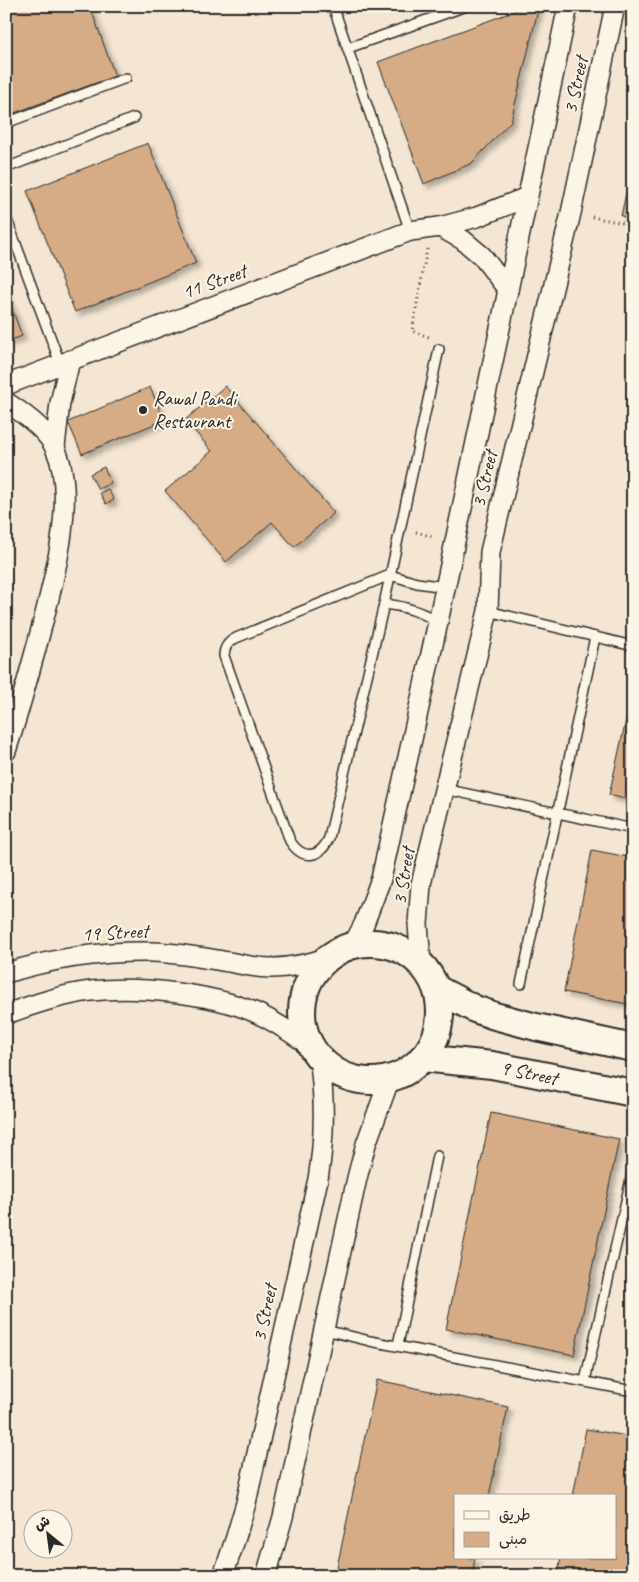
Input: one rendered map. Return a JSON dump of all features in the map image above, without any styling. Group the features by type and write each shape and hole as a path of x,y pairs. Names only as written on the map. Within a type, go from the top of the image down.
{"street":[{"name":"3 Street","path":"342,951 374,902 381,879 438,622 568,6"},
{"name":"3 Street","path":"421,964 419,904 426,864 488,611 490,552 571,213 615,6"},
{"name":"11 Street","path":"6,385 410,231 436,227 494,211 527,197"},
{"path":"436,227 464,240 482,256 508,290"},
{"path":"55,447 65,362"},
{"path":"6,402 30,420 55,447 65,489 59,551 46,610 26,686 6,751"},
{"path":"6,1014 39,1003 90,991 137,990 183,994 219,1000 251,1011 282,1026 315,1051 333,1070 351,1078 371,1081 390,1078 407,1070 422,1058 432,1043 438,1026 440,1007 436,989 421,964 396,948 382,944 367,943 342,951 318,968 309,982 304,997 302,1014 304,1030 315,1051"},
{"name":"19 Street","path":"6,973 37,963 95,954 154,952 190,955 269,968 290,967 310,963 342,951"},
{"path":"436,989 475,1009 495,1016 633,1048"},
{"name":"3 Street","path":"223,1576 246,1503 322,1155 324,1130 322,1081 315,1051"},
{"name":"9 Street","path":"422,1058 484,1064 527,1071 633,1093"},
{"path":"266,1576 283,1517 366,1144 390,1078"}],"lane":[{"path":"333,6 410,231"},
{"path":"348,48 466,6"},
{"path":"6,123 126,78"},
{"path":"6,168 134,118"},
{"path":"6,217 65,362"},
{"path":"439,349 400,528 390,575 384,604 329,838 325,847 316,853 306,854 296,850 290,841 224,656 224,650 231,640 390,575 417,583 444,587"},
{"path":"384,604 418,611 438,622"},
{"path":"488,611 633,646"},
{"path":"521,984 595,637"},
{"path":"444,789 633,829"},
{"path":"398,1345 437,1156"},
{"path":"585,1381 633,1170"},
{"path":"325,1330 633,1391"}],"path":[{"path":"571,213 633,226"},
{"path":"436,227 412,330 441,342 439,349"},
{"path":"400,528 454,543"}],"building":[{"path":"6,6 90,6 115,76 6,116"},
{"path":"528,6 539,6 511,121 472,163 424,184 378,62"},
{"path":"148,143 196,263 75,312 27,191"},
{"path":"633,161 633,219 621,216"},
{"path":"6,292 22,336 6,342"},
{"path":"225,386 334,513 294,547 272,522 226,562 165,491 212,451 185,420"},
{"path":"150,387 164,420 82,454 68,422"},
{"path":"104,467 111,483 98,489 90,474"},
{"path":"108,489 114,500 106,504 100,493"},
{"path":"633,689 633,801 609,795"},
{"path":"592,850 633,858 633,1005 564,992"},
{"path":"491,1113 619,1139 574,1355 446,1329"},
{"path":"377,1380 508,1407 489,1494 454,1494 454,1560 475,1560 472,1576 354,1576 336,1572"},
{"path":"586,1429 633,1437 633,1576 557,1576 561,1560 616,1560 616,1494 573,1494"}],"place":[{"name":"Rawal Pandi Restaurant","path":"143,410"}]}
